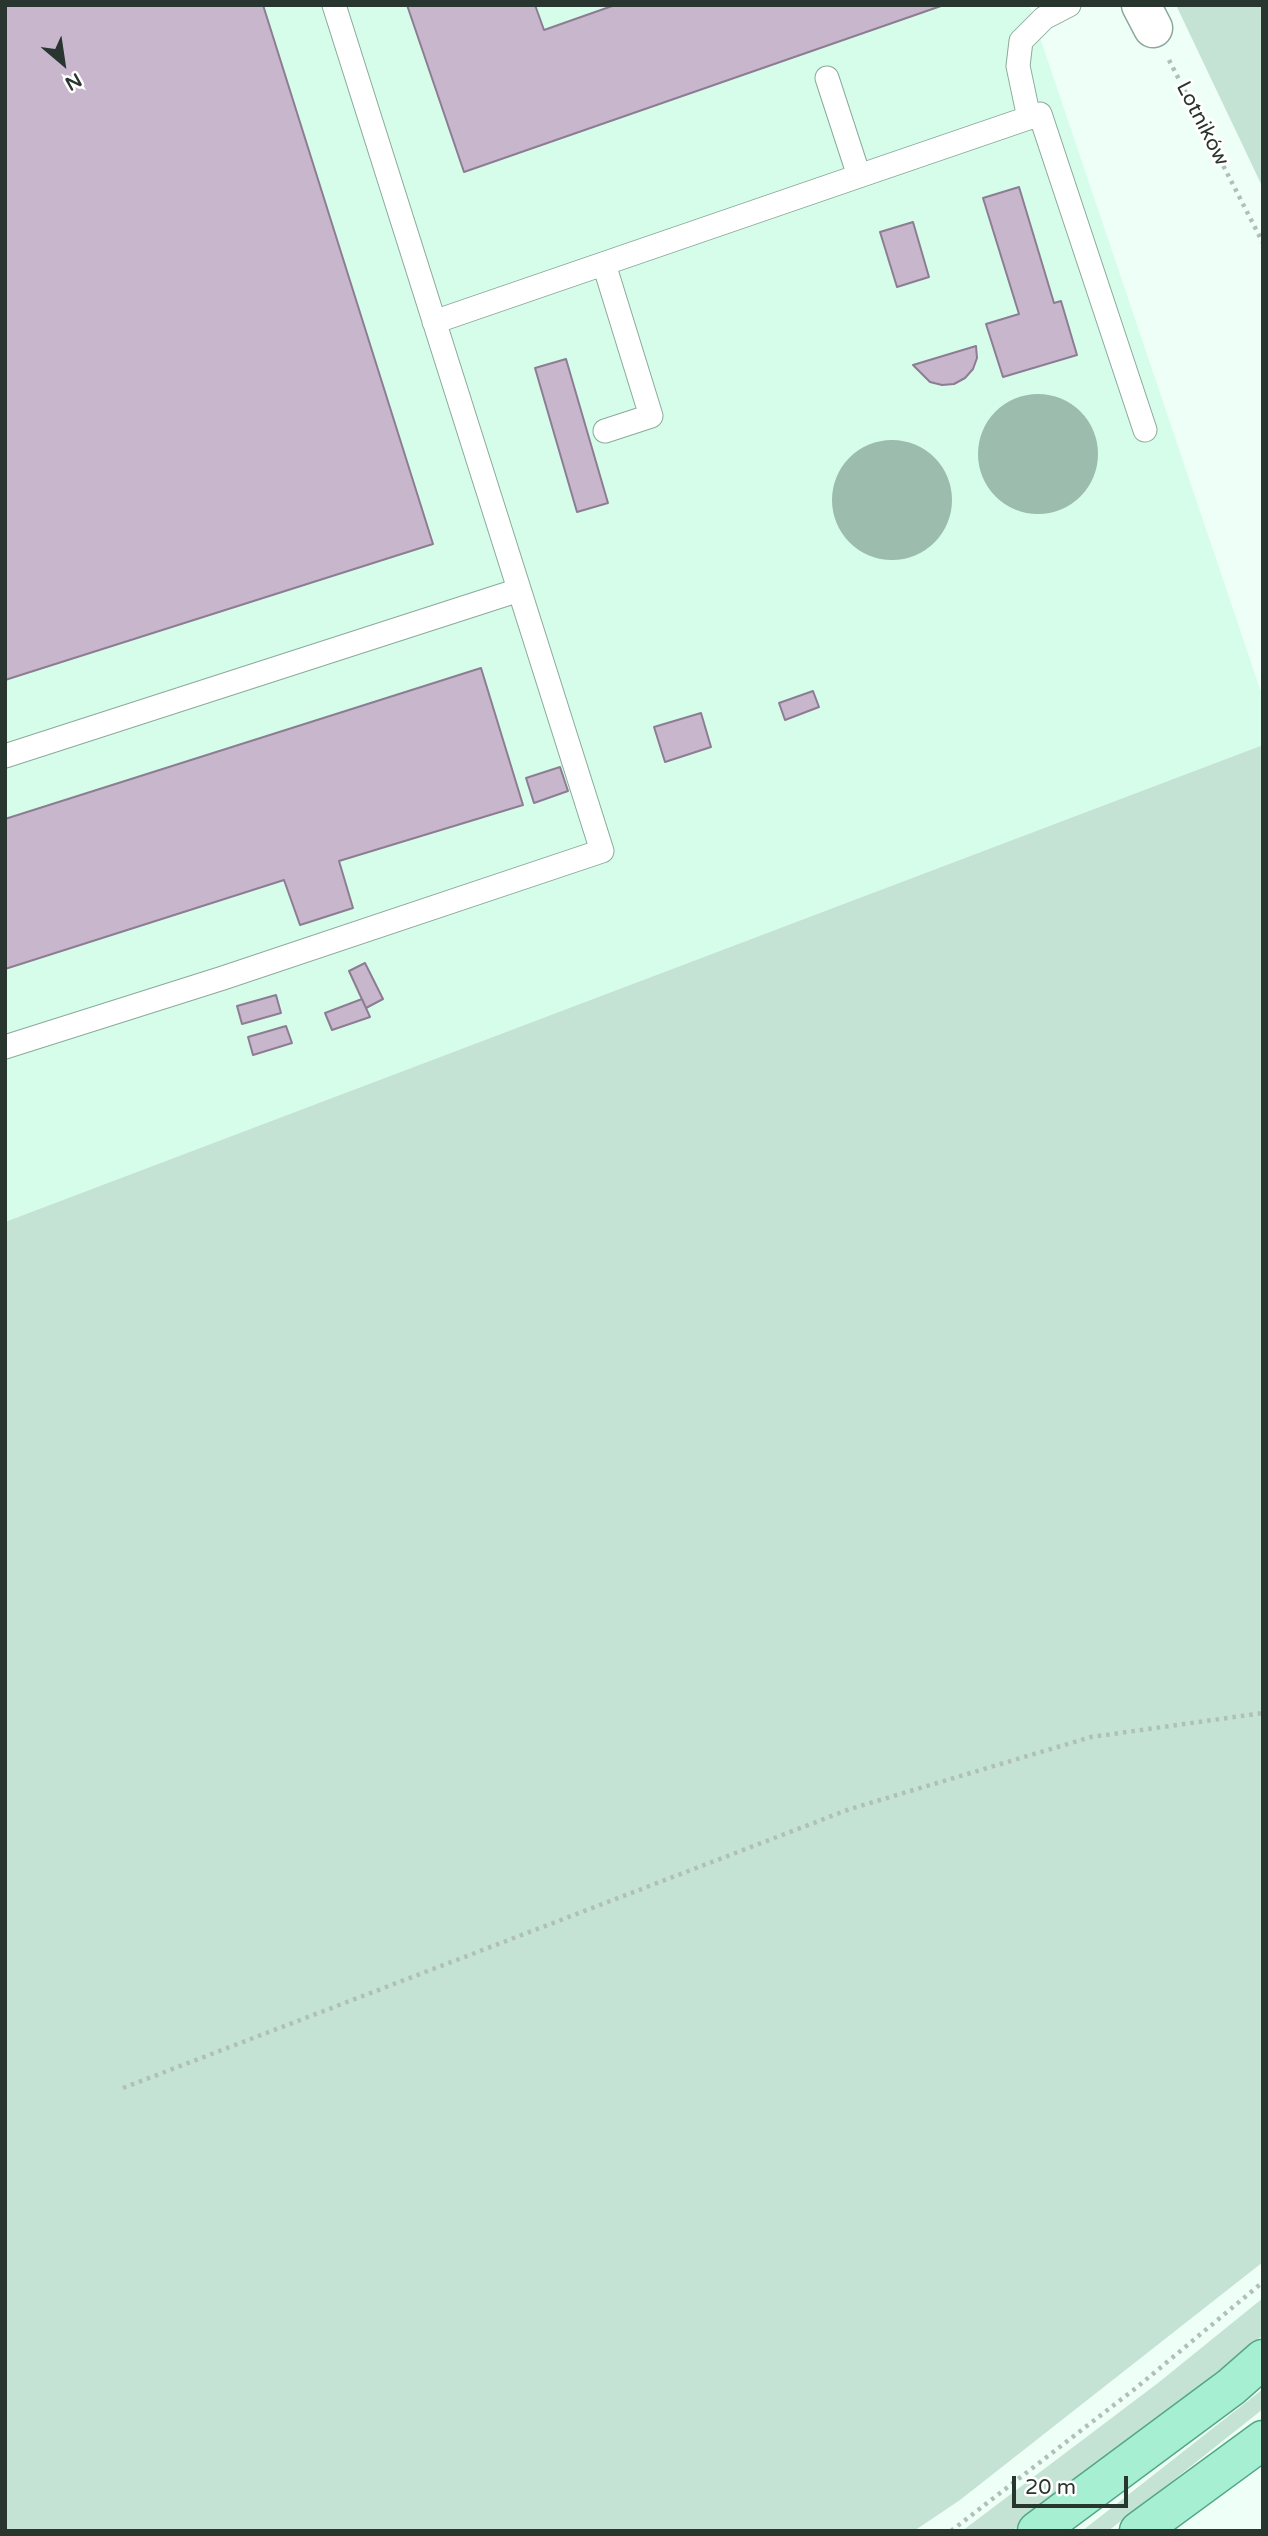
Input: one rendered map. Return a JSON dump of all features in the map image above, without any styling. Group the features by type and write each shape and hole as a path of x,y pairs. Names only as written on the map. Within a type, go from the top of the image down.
{"main road":[{"path":"1037,2531 1231,2387 1263,2359"},
{"path":"1139,2531 1263,2440"}],"lane":[{"path":"5,1047 235,974 602,851 334,5"},
{"path":"1029,118 1018,66 1021,41 1044,18 1069,5"},
{"path":"827,78 859,176"},
{"path":"434,322 1040,114 1145,429"},
{"path":"604,264 651,416 606,431"},
{"path":"5,756 519,590"}],"path":[{"name":"Lotników","path":"1147,16 1263,243"},
{"path":"123,2088 850,1809 1091,1737 1263,1713"},
{"path":"951,2531 1136,2388 1263,2282"}],"shaded area":[{"path":"5,5 1029,5 1263,698 1263,745 5,1222"},
{"path":"1176,5 1263,5 1263,188"},
{"path":"1038,394 1061,398 1081,411 1094,431 1098,454 1094,477 1081,497 1061,510 1038,514 1015,510 995,497 982,477 978,454 982,431 995,411 1015,398"},
{"path":"892,440 915,444 935,457 948,477 952,500 948,523 935,543 915,556 892,560 869,556 849,543 836,523 832,500 836,477 849,457 869,444"},
{"path":"1263,745 1263,2262 960,2500 914,2531 5,2531 5,1222"},
{"path":"1263,2298 1263,2335 1142,2433 1012,2531 962,2531 1158,2383"},
{"path":"1263,2389 1263,2409 1166,2486 1108,2531 1082,2531"}],"building":[{"path":"5,5 263,5 433,544 5,680"},
{"path":"407,5 535,5 544,30 615,5 941,6 464,172"},
{"path":"1019,187 1054,303 1061,301 1077,355 1003,377 986,324 1019,314 983,198"},
{"path":"913,222 929,277 897,287 880,232"},
{"path":"976,346 977,358 973,369 965,378 954,384 930,382 913,365"},
{"path":"566,359 608,503 577,512 535,368"},
{"path":"481,668 523,805 339,861 353,908 300,925 284,880 5,969 5,819"},
{"path":"813,691 819,707 785,720 779,703"},
{"path":"701,713 711,747 665,762 654,727"},
{"path":"560,767 568,791 534,803 526,778"},
{"path":"365,963 383,999 366,1008 349,971"},
{"path":"276,995 281,1013 242,1024 237,1006"},
{"path":"362,999 370,1017 332,1030 325,1013"},
{"path":"286,1026 292,1043 253,1055 248,1037"}]}
